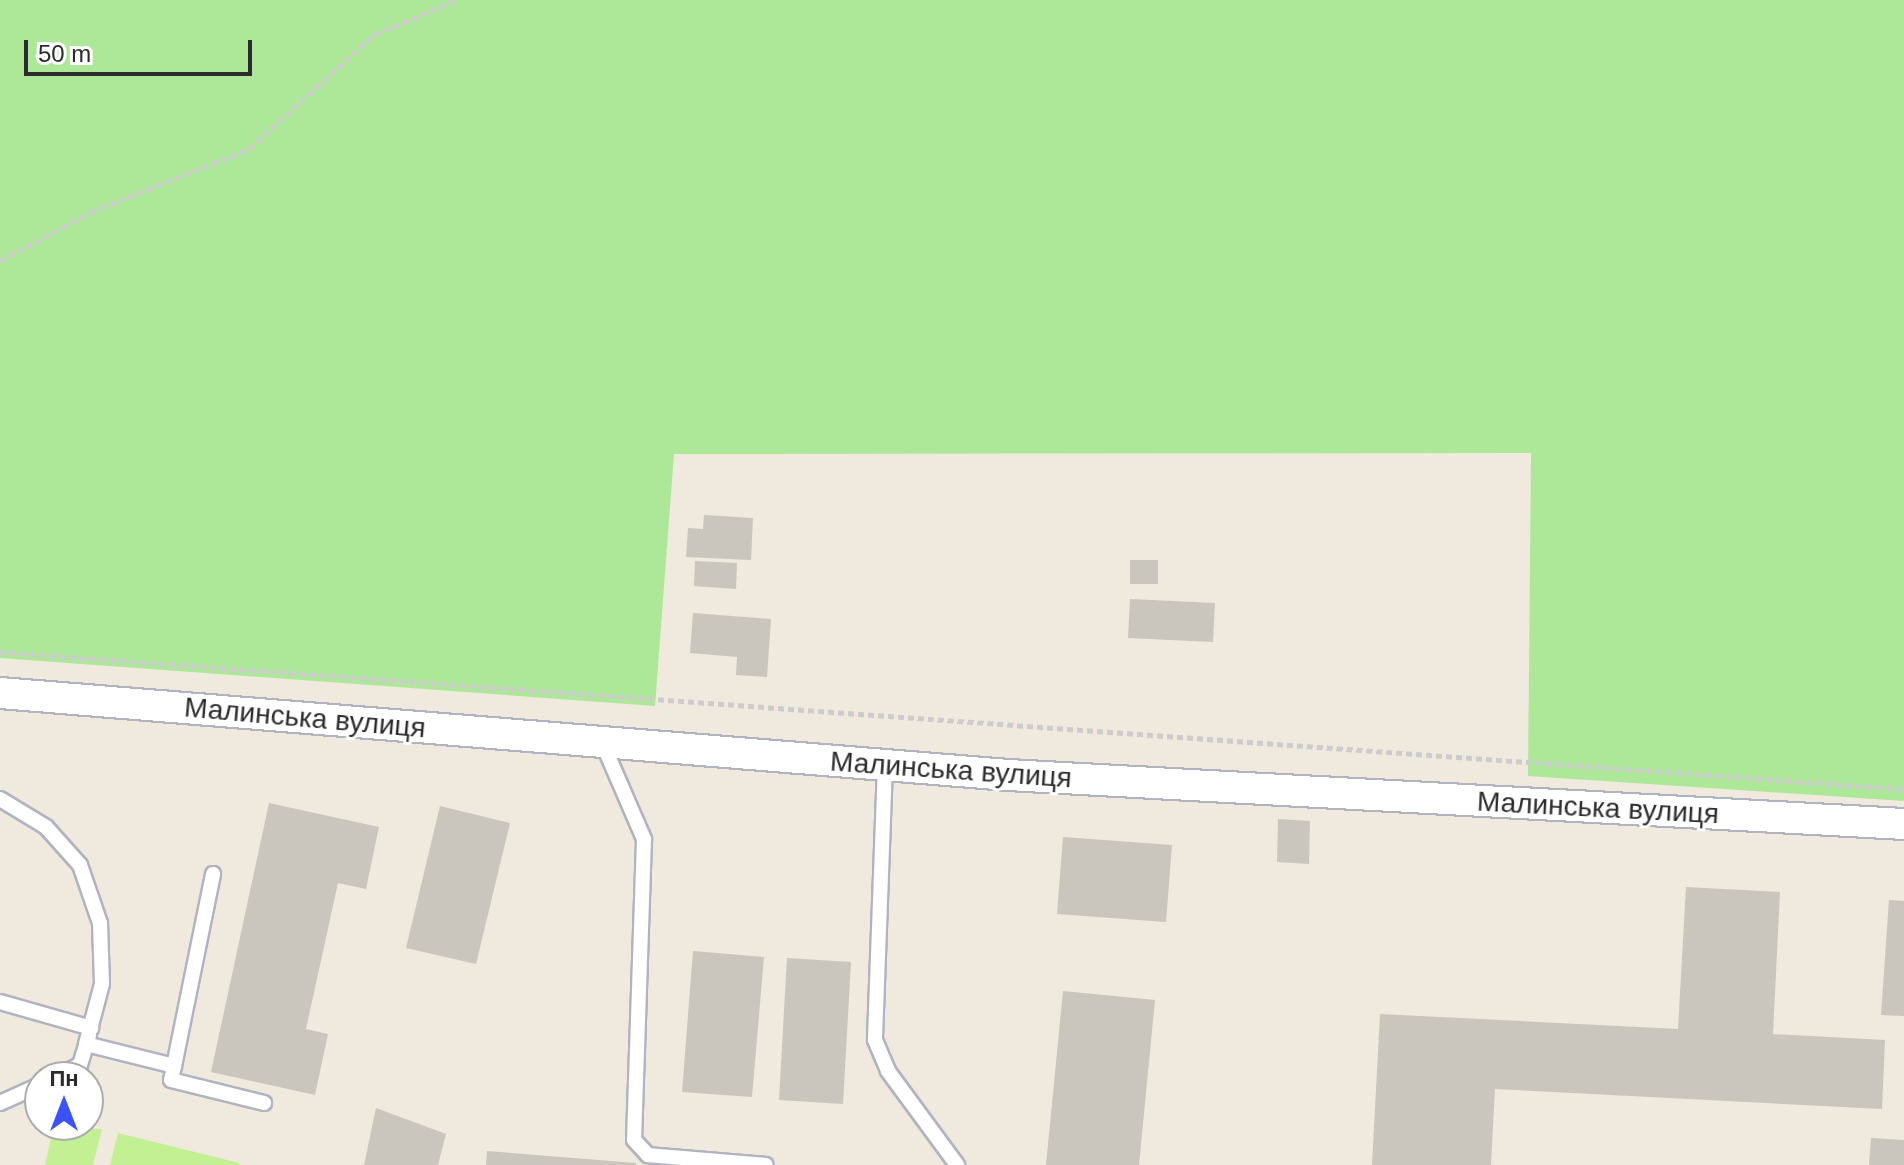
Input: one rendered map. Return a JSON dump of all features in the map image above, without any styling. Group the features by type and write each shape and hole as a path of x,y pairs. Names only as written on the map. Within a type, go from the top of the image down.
{"street":[{"name":"Малинська вулиця","path":"0,693 885,765 1904,824"}],"lane":[{"path":"602,742 644,839 634,1140 648,1155 766,1165"},
{"path":"885,765 875,1040 888,1071 957,1165"},
{"path":"0,799 46,827 80,865 100,923 102,984 81,1061"},
{"path":"213,874 171,1080 264,1103"},
{"path":"0,1002 91,1028"},
{"path":"86,1044 174,1066"},
{"path":"0,1103 24,1092"}],"path":[{"path":"0,261 91,212 249,149 375,34 457,0"},
{"path":"0,652 1904,789"}],"green space":[{"path":"0,0 1904,0 1904,801 1528,776 1531,453 674,454 655,706 0,658"},
{"path":"118,1133 239,1163 239,1165 110,1165"},
{"path":"50,1141 99,1141 93,1165 45,1165"}],"building":[{"path":"704,515 753,518 751,560 686,557 688,528 703,529"},
{"path":"1130,560 1158,560 1158,584 1130,584"},
{"path":"695,561 737,563 736,589 694,586"},
{"path":"1130,599 1215,603 1213,642 1128,638"},
{"path":"693,613 771,619 767,677 736,675 737,657 690,653"},
{"path":"269,803 379,827 366,889 338,883 306,1029 328,1034 315,1095 211,1072"},
{"path":"440,806 510,823 476,964 406,948"},
{"path":"1278,819 1310,821 1309,864 1277,862"},
{"path":"1063,837 1172,845 1166,922 1057,914"},
{"path":"1686,887 1780,892 1773,1034 1885,1040 1882,1109 1495,1089 1491,1165 1372,1165 1380,1014 1678,1029"},
{"path":"1889,900 1904,901 1904,1016 1881,1015"},
{"path":"693,951 764,957 752,1097 682,1092"},
{"path":"787,958 851,962 843,1104 779,1100"},
{"path":"1063,991 1155,1000 1139,1165 1046,1165"},
{"path":"376,1108 446,1134 438,1165 364,1165"},
{"path":"1871,1138 1904,1140 1904,1165 1869,1165"},
{"path":"487,1151 636,1163 636,1165 486,1165"}]}
